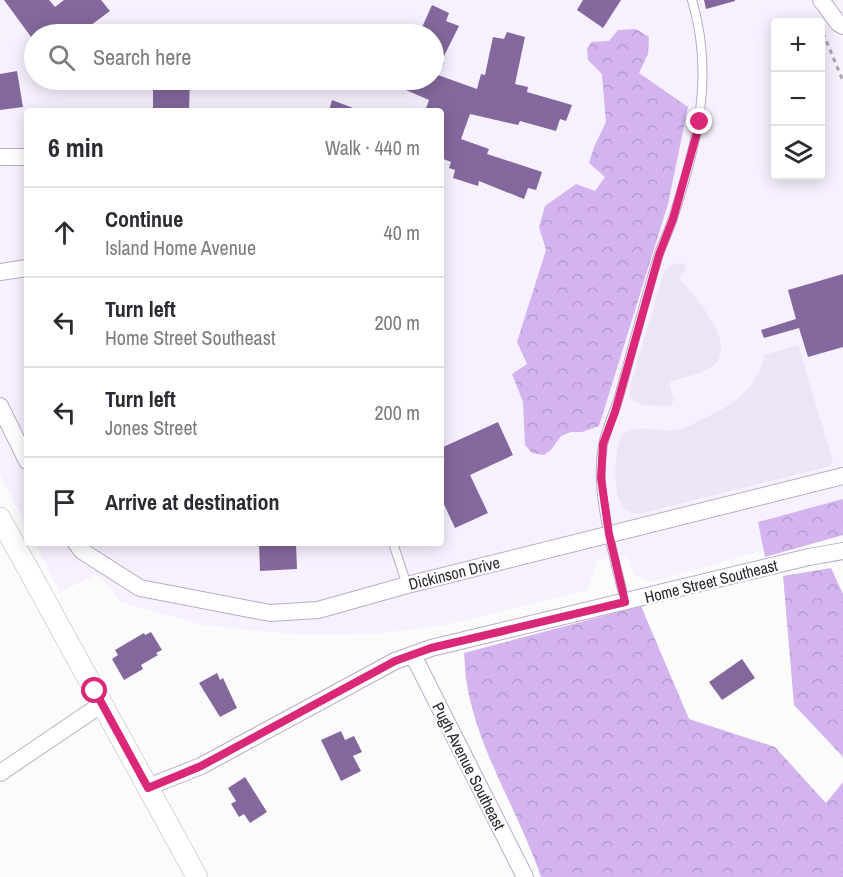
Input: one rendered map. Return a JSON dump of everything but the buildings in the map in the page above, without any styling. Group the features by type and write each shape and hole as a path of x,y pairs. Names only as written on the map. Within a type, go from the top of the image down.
{"street":[{"path":"821,0 838,23 843,26"},
{"path":"0,157 24,157"},
{"path":"0,272 24,268"},
{"path":"0,406 24,455"},
{"name":"Dickinson Drive","path":"78,546 82,551 140,588 270,613 318,610 407,585 843,476"},
{"path":"0,518 197,877"},
{"name":"Home Street Southeast","path":"148,788 201,766 395,661 431,648 809,557 843,551"},
{"name":"Pugh Avenue Southeast","path":"412,655 525,877"},
{"path":"0,773 102,704"}],"lane":[{"path":"625,602 609,534 601,478 603,444 615,412 659,255 673,219 700,122 704,79 702,52 692,0"},
{"path":"394,546 407,585"}],"path":[{"path":"825,36 843,81"}],"shaded area":[{"path":"0,0 843,0 843,527 652,582 634,575 628,557 597,560 588,590 445,625 375,634 300,635 203,625 121,602 98,574 60,592 37,546 444,546 444,108 24,108 24,521 0,475"},
{"path":"682,263 686,270 679,278 703,308 718,333 721,345 720,357 708,369 669,382 674,400 670,406 641,405 630,397 630,387 665,269 673,264"},
{"path":"798,345 833,462 831,466 639,514 629,512 624,507 617,490 615,469 623,433 634,429 677,429 714,414 734,402 750,386 761,367 764,355"}],"green space":[{"path":"636,29 649,37 648,54 639,73 688,107 668,204 599,426 561,436 551,450 544,455 532,453 525,445 523,402 512,374 527,364 517,342 546,250 539,227 545,206 576,184 595,191 605,177 589,163 606,122 602,74 588,60 587,50 591,42 609,41 618,30"},
{"path":"843,499 843,535 765,557 758,522"},
{"path":"831,568 843,594 843,757 794,705 783,576"},
{"path":"641,606 689,719 775,747 826,803 843,782 843,877 541,877 481,735 467,685 464,653"}],"route":[{"path":"95,691 148,788 201,766 395,661 431,648 625,602 609,534 601,478 603,444 615,412 659,255 673,219 700,122"}]}
